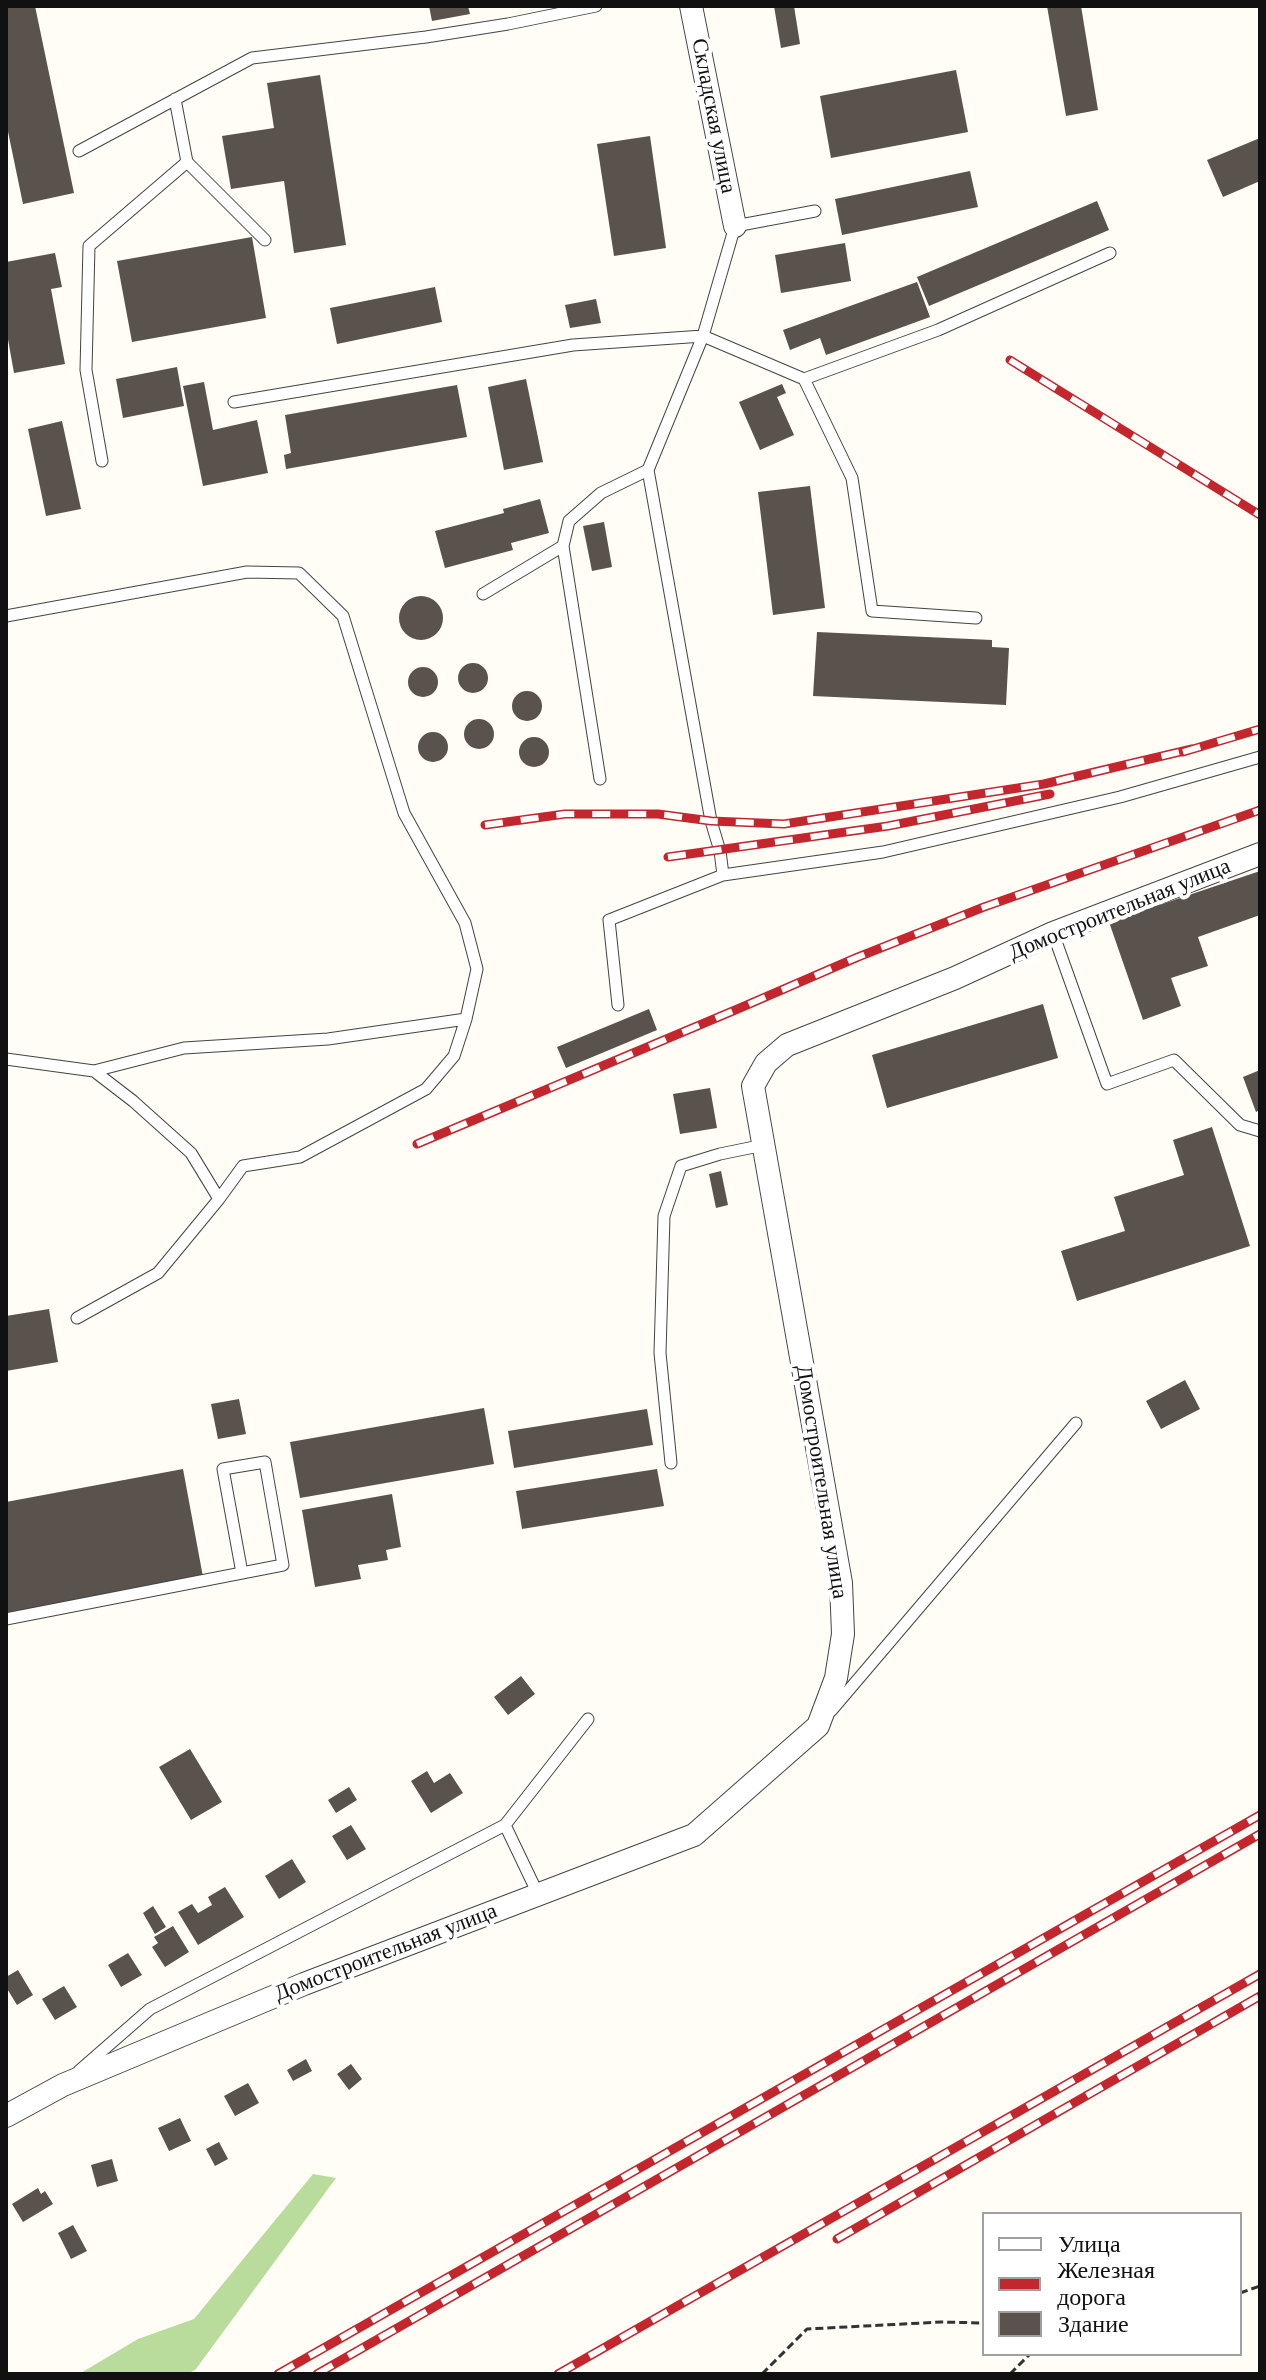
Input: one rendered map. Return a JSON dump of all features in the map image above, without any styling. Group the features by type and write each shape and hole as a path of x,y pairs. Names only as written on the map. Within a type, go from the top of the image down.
{"street":[{"name":"Складская улица","path":"691,6 735,226"},
{"name":"Домостроительная улица","path":"6,2116 63,2085 304,1984 694,1835 818,1726 836,1678 843,1634 841,1583 753,1086 766,1063 787,1045 955,978 1053,933 1260,854"}],"lane":[{"path":"79,151 252,58 426,37 596,6"},
{"path":"175,99 187,162 265,240"},
{"path":"102,461 86,370 89,246 187,162"},
{"path":"723,875 648,470 703,336 735,226 815,211"},
{"path":"804,379 938,330 1110,253"},
{"path":"234,402 573,345 703,336 804,379 852,478 872,611 976,618"},
{"path":"600,779 563,546 569,521 601,493 648,470"},
{"path":"483,594 563,546"},
{"path":"6,616 247,572 299,573 343,616 404,813 465,923 477,969 454,1056 426,1089 300,1157 243,1166 158,1273 77,1318"},
{"path":"618,1005 609,920 723,875 883,852 1120,797 1260,757"},
{"path":"1053,933 1107,1084 1174,1060 1240,1125 1260,1131"},
{"path":"6,1059 94,1071 184,1048 328,1039 466,1019"},
{"path":"94,1071 191,1153 219,1199"},
{"path":"671,1463 660,1353 664,1216 681,1166 764,1145"},
{"path":"818,1726 1076,1423"},
{"path":"6,1619 242,1573 283,1565 265,1462 223,1469 242,1573"},
{"path":"63,2085 150,2009 505,1825 588,1719"},
{"path":"505,1825 538,1894"}],"path":[{"path":"762,2374 807,2329 982,2323"},
{"path":"1010,2374 1028,2356"}],"green space":[{"path":"313,2174 336,2178 196,2369 188,2374 79,2374 138,2339 194,2319"}],"building":[{"path":"6,6 35,6 74,193 23,204 6,122"},
{"path":"429,6 468,6 470,14 432,21"},
{"path":"774,6 794,6 800,44 781,48"},
{"path":"1047,6 1081,6 1098,110 1066,116"},
{"path":"956,70 968,132 831,158 820,96"},
{"path":"320,75 346,245 294,253 284,181 231,189 222,136 274,128 267,83"},
{"path":"650,136 666,248 614,256 597,144"},
{"path":"1260,138 1260,181 1223,197 1207,160"},
{"path":"970,171 978,207 842,235 835,199"},
{"path":"1097,201 1109,230 929,306 917,277"},
{"path":"252,237 266,318 132,342 117,261"},
{"path":"845,243 851,281 781,293 775,255"},
{"path":"55,253 62,287 51,289 65,364 14,373 6,328 6,262"},
{"path":"917,282 930,317 826,355 820,338 790,350 783,330"},
{"path":"435,287 442,322 337,344 330,308"},
{"path":"596,299 601,323 570,328 565,305"},
{"path":"177,367 184,406 123,418 116,379"},
{"path":"526,379 543,462 504,470 488,387"},
{"path":"204,382 213,430 257,420 268,473 203,486 183,386"},
{"path":"782,384 786,393 777,397 794,435 760,450 739,402"},
{"path":"457,385 467,437 286,469 284,455 291,453 285,415"},
{"path":"62,421 81,509 46,516 28,429"},
{"path":"810,486 825,608 773,615 758,492"},
{"path":"540,499 549,533 511,543 513,550 445,568 435,531 504,513 503,509"},
{"path":"604,522 612,567 592,571 583,526"},
{"path":"421,596 437,602 443,618 437,634 421,640 405,634 399,618 405,602"},
{"path":"817,632 992,640 992,647 1009,648 1006,705 813,696"},
{"path":"473,663 483,668 488,678 483,688 473,693 463,688 458,678 463,668"},
{"path":"423,667 433,672 438,682 433,692 423,697 413,692 408,682 413,672"},
{"path":"527,691 537,696 542,706 537,716 527,721 517,716 512,706 517,696"},
{"path":"479,719 489,724 494,734 489,744 479,749 469,744 464,734 469,724"},
{"path":"433,732 443,737 448,747 443,757 433,762 423,757 418,747 423,737"},
{"path":"534,737 544,742 549,752 544,762 534,767 524,762 519,752 524,742"},
{"path":"1260,871 1260,915 1198,937 1208,966 1171,978 1181,1006 1143,1020 1109,922"},
{"path":"1043,1004 1058,1058 887,1108 872,1055"},
{"path":"649,1009 657,1030 566,1068 557,1047"},
{"path":"1260,1070 1260,1110 1256,1112 1243,1077"},
{"path":"710,1088 717,1128 680,1134 673,1094"},
{"path":"1212,1127 1250,1246 1077,1301 1061,1251 1125,1231 1114,1197 1184,1175 1173,1140"},
{"path":"721,1171 728,1205 716,1208 709,1174"},
{"path":"49,1309 58,1362 6,1371 6,1316"},
{"path":"1185,1380 1200,1409 1161,1429 1146,1401"},
{"path":"239,1399 246,1434 218,1439 211,1404"},
{"path":"484,1408 494,1464 300,1498 290,1442"},
{"path":"647,1409 653,1445 514,1468 508,1431"},
{"path":"183,1469 203,1577 6,1614 6,1502"},
{"path":"657,1469 664,1506 522,1529 516,1491"},
{"path":"392,1494 401,1547 386,1550 388,1560 358,1565 361,1579 315,1587 302,1510"},
{"path":"521,1676 535,1694 508,1715 494,1697"},
{"path":"190,1749 222,1802 191,1820 159,1767"},
{"path":"427,1771 434,1783 450,1773 463,1793 431,1813 411,1781"},
{"path":"349,1787 357,1800 336,1813 328,1800"},
{"path":"351,1825 366,1849 347,1860 332,1836"},
{"path":"292,1859 306,1882 279,1899 265,1876"},
{"path":"225,1887 244,1917 198,1945 178,1912 192,1904 198,1913 212,1905 208,1897"},
{"path":"153,1906 166,1927 155,1934 143,1913"},
{"path":"173,1926 189,1952 165,1967 152,1947 158,1943 154,1937"},
{"path":"128,1953 142,1975 121,1987 108,1965"},
{"path":"18,1970 33,1995 17,2005 6,1987 6,1977"},
{"path":"64,1986 77,2007 55,2020 42,1999"},
{"path":"306,2059 312,2071 293,2081 287,2070"},
{"path":"351,2064 362,2079 349,2090 337,2074"},
{"path":"248,2083 259,2103 235,2116 224,2096"},
{"path":"180,2118 191,2141 169,2151 158,2128"},
{"path":"219,2142 228,2159 215,2166 206,2149"},
{"path":"112,2159 118,2181 97,2187 91,2165"},
{"path":"38,2188 41,2194 45,2191 53,2204 23,2222 12,2204"},
{"path":"73,2225 87,2251 71,2259 58,2233"}],"railway":[{"path":"1010,360 1260,515"},
{"path":"1183,752 1260,729"},
{"path":"485,825 565,814 658,814 711,821 784,824 1044,784 1192,749"},
{"path":"668,857 888,826 1050,794"},
{"path":"417,1144 858,957 984,907 1260,810"},
{"path":"278,2374 1260,1815"},
{"path":"317,2374 1260,1834"},
{"path":"558,2374 1260,1974"},
{"path":"837,2239 1260,1996"}]}
